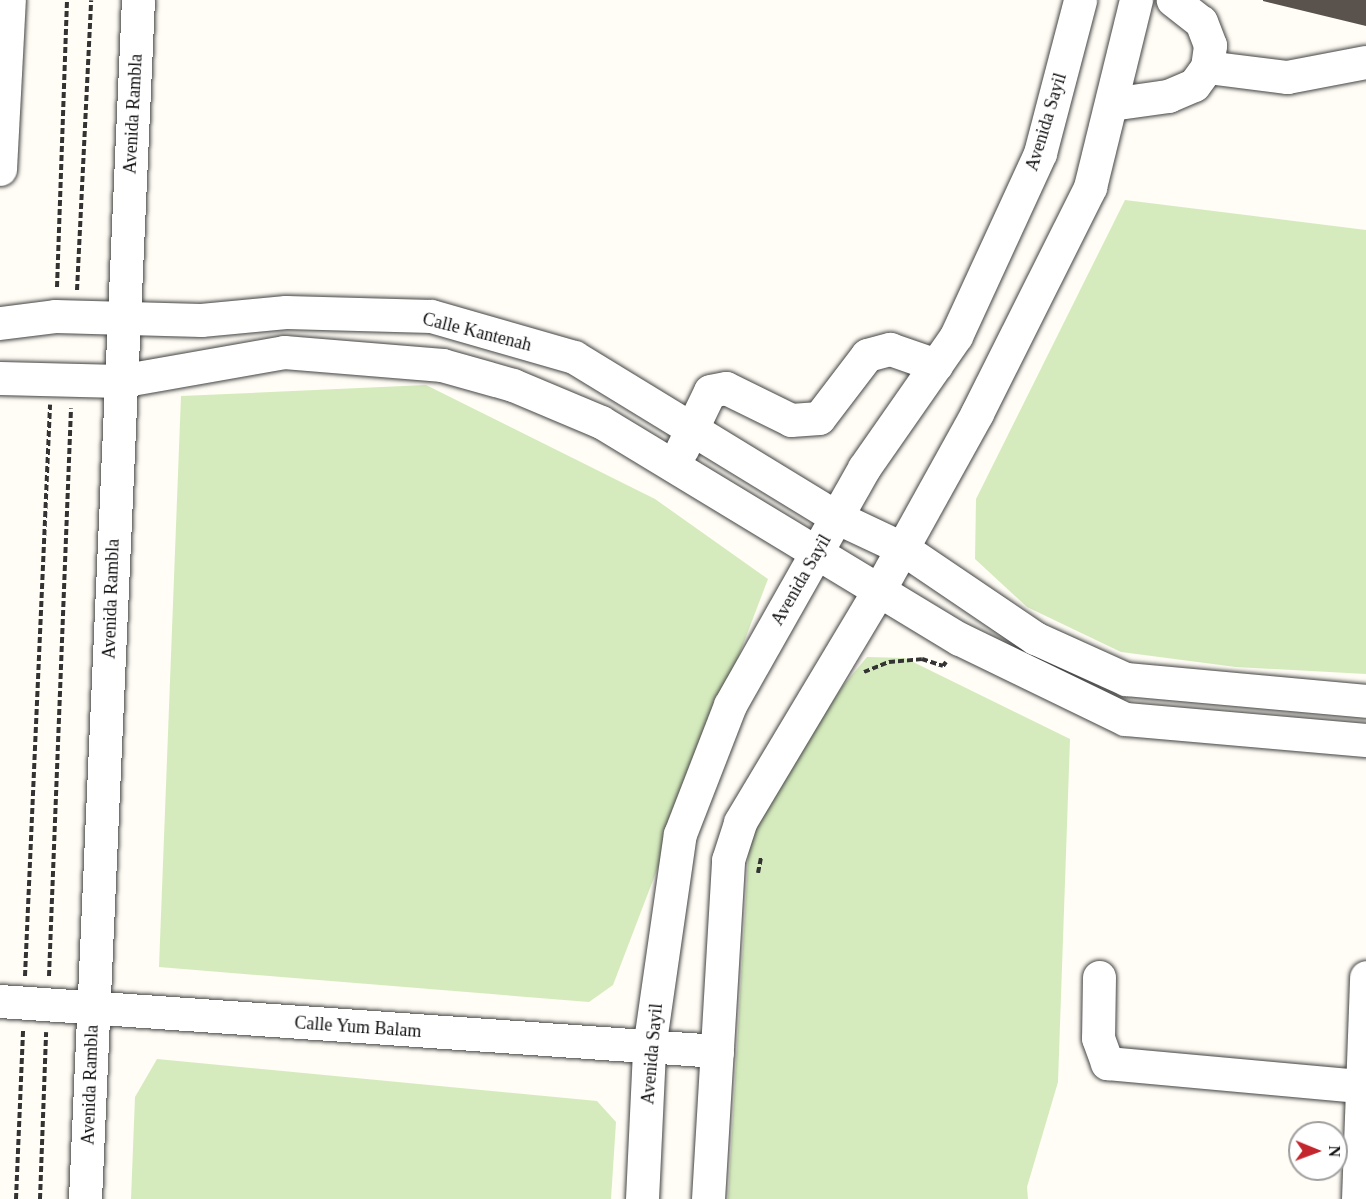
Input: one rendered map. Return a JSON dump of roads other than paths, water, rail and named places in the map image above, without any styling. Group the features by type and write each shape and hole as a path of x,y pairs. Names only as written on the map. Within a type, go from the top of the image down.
{"street":[{"path":"0,169 9,0"},
{"name":"Avenida Rambla","path":"85,1199 138,0"},
{"name":"Avenida Sayil","path":"642,1199 649,1048 680,834 730,705 837,517 956,336 1040,153 1080,0"},
{"path":"708,1199 728,860 740,822 879,590 977,414 1089,187 1136,0"},
{"path":"1111,104 1168,96 1194,85 1208,67 1210,45 1201,22 1173,0"},
{"path":"1208,67 1287,77 1366,62"},
{"path":"284,352 286,312"},
{"name":"Calle Kantenah","path":"0,323 66,316 201,320 286,312 431,316 563,354 693,429 837,517 902,548 1035,638 1126,679 1366,701"},
{"path":"674,463 710,392 726,388 791,420 819,418 867,355 890,349 936,365"},
{"path":"0,378 62,382 120,381 284,352 441,365 513,385 601,422 674,463 960,639 1125,718 1366,740"},
{"path":"1099,977 1098,1038 1107,1063 1362,1086"},
{"path":"1358,1199 1366,977"},
{"name":"Calle Yum Balam","path":"24,1002 649,1048 717,1051"}]}
